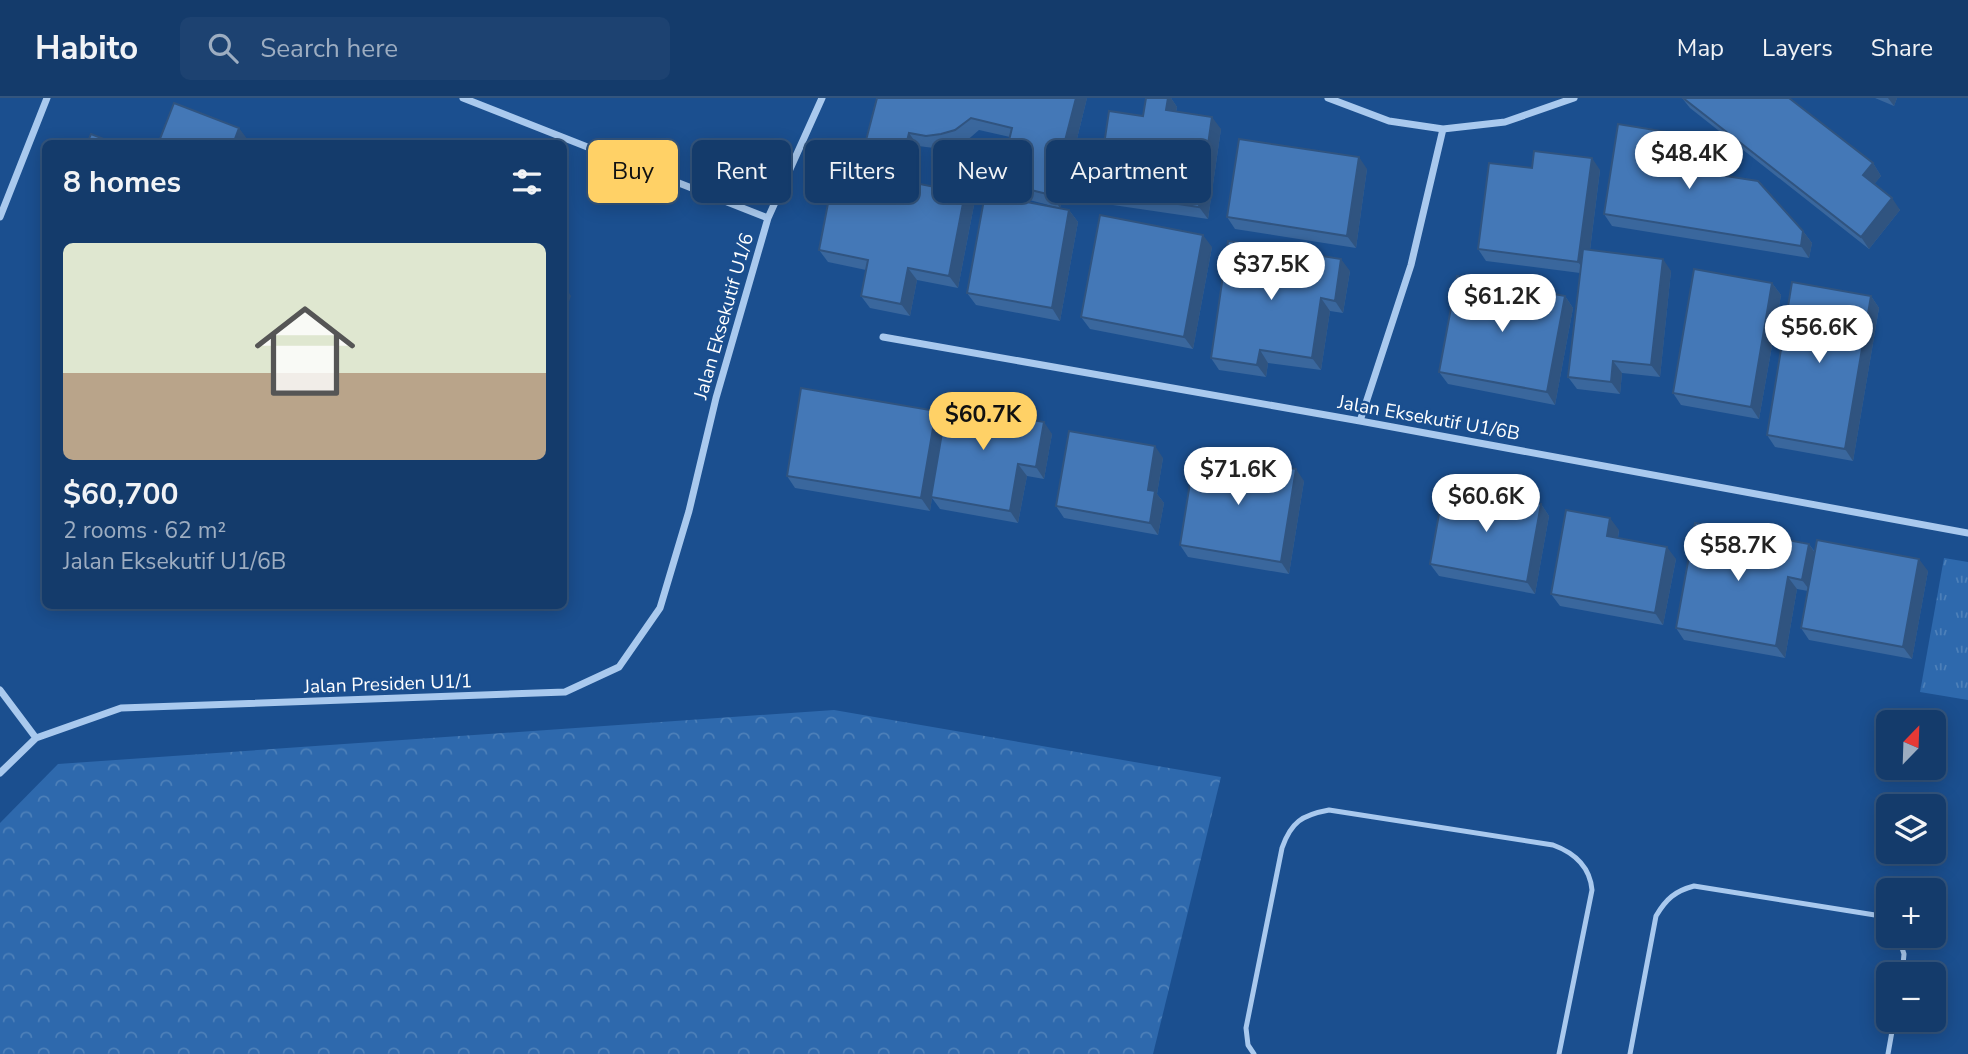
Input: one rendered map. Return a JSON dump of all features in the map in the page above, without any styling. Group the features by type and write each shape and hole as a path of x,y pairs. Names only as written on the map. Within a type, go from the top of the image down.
{"street":[{"path":"0,217 47,98"},
{"path":"463,98 768,218"},
{"name":"Jalan Eksekutif U1/6","path":"689,511 716,398 768,218 822,98"},
{"path":"1328,98 1389,121 1443,130 1505,122 1574,98"},
{"path":"1360,421 1411,265 1443,130"},
{"name":"Jalan Eksekutif U1/6B","path":"883,337 1360,421 1968,533"},
{"name":"Jalan Presiden U1/1","path":"0,773 36,738 121,708 565,692 619,667 660,608 689,511"},
{"path":"0,690 36,738"}],"lane":[{"path":"1254,1054 1248,1045 1246,1028 1282,848 1288,830 1299,821 1311,814 1329,810 1553,845 1569,851 1581,862 1591,876 1592,890 1559,1054"},
{"path":"1630,1054 1656,916 1664,901 1680,889 1693,886 1876,916"},
{"path":"1888,1054 1892,1032"}],"green space":[{"path":"1944,558 1968,562 1968,700 1920,692"},
{"path":"834,710 1221,777 1153,1054 0,1054 0,823 58,764"}],"building":[{"path":"877,98 1076,98 1065,140 1046,140 1046,194 1032,190 1032,140 1009,140 1012,128 971,118 955,130 941,134 926,136 909,133 907,140 866,140"},
{"path":"1146,98 1168,98 1166,110 1212,117 1209,140 1105,140 1109,111 1143,116"},
{"path":"1683,98 1789,98 1873,163 1863,175 1892,198 1861,237"},
{"path":"174,103 239,128 234,140 160,140"},
{"path":"1618,124 1685,135 1683,148 1697,150 1693,171 1758,181 1803,231 1801,246 1604,214"},
{"path":"91,134 106,140 89,140"},
{"path":"1239,139 1359,157 1347,236 1227,217"},
{"path":"1534,151 1592,158 1578,262 1478,249 1489,163 1532,168"},
{"path":"919,184 933,187 933,203 963,203 949,276 908,268 901,304 861,296 868,260 819,250 828,203 919,203"},
{"path":"983,203 1032,203 1069,210 1052,308 967,293"},
{"path":"1172,203 1200,203 1199,207"},
{"path":"1100,215 1203,235 1184,337 1081,317"},
{"path":"1228,241 1341,259 1335,301 1321,298 1312,358 1260,350 1257,365 1211,358"},
{"path":"1583,249 1663,259 1651,365 1613,361 1611,382 1568,377"},
{"path":"1694,269 1772,283 1751,407 1673,393"},
{"path":"1457,276 1565,296 1547,392 1439,372"},
{"path":"1792,282 1871,296 1845,449 1767,435"},
{"path":"801,388 936,411 921,498 787,476"},
{"path":"949,392 1008,402 1005,415 1044,422 1036,467 1018,464 1010,511 931,497"},
{"path":"1069,431 1155,446 1148,490 1155,491 1150,523 1056,506"},
{"path":"1195,452 1296,469 1281,562 1180,545"},
{"path":"1444,486 1541,504 1527,582 1430,564"},
{"path":"1566,510 1610,518 1607,536 1667,547 1655,613 1551,594"},
{"path":"1695,523 1809,544 1802,580 1788,577 1776,646 1676,628"},
{"path":"1817,540 1919,559 1903,647 1801,628"}]}
